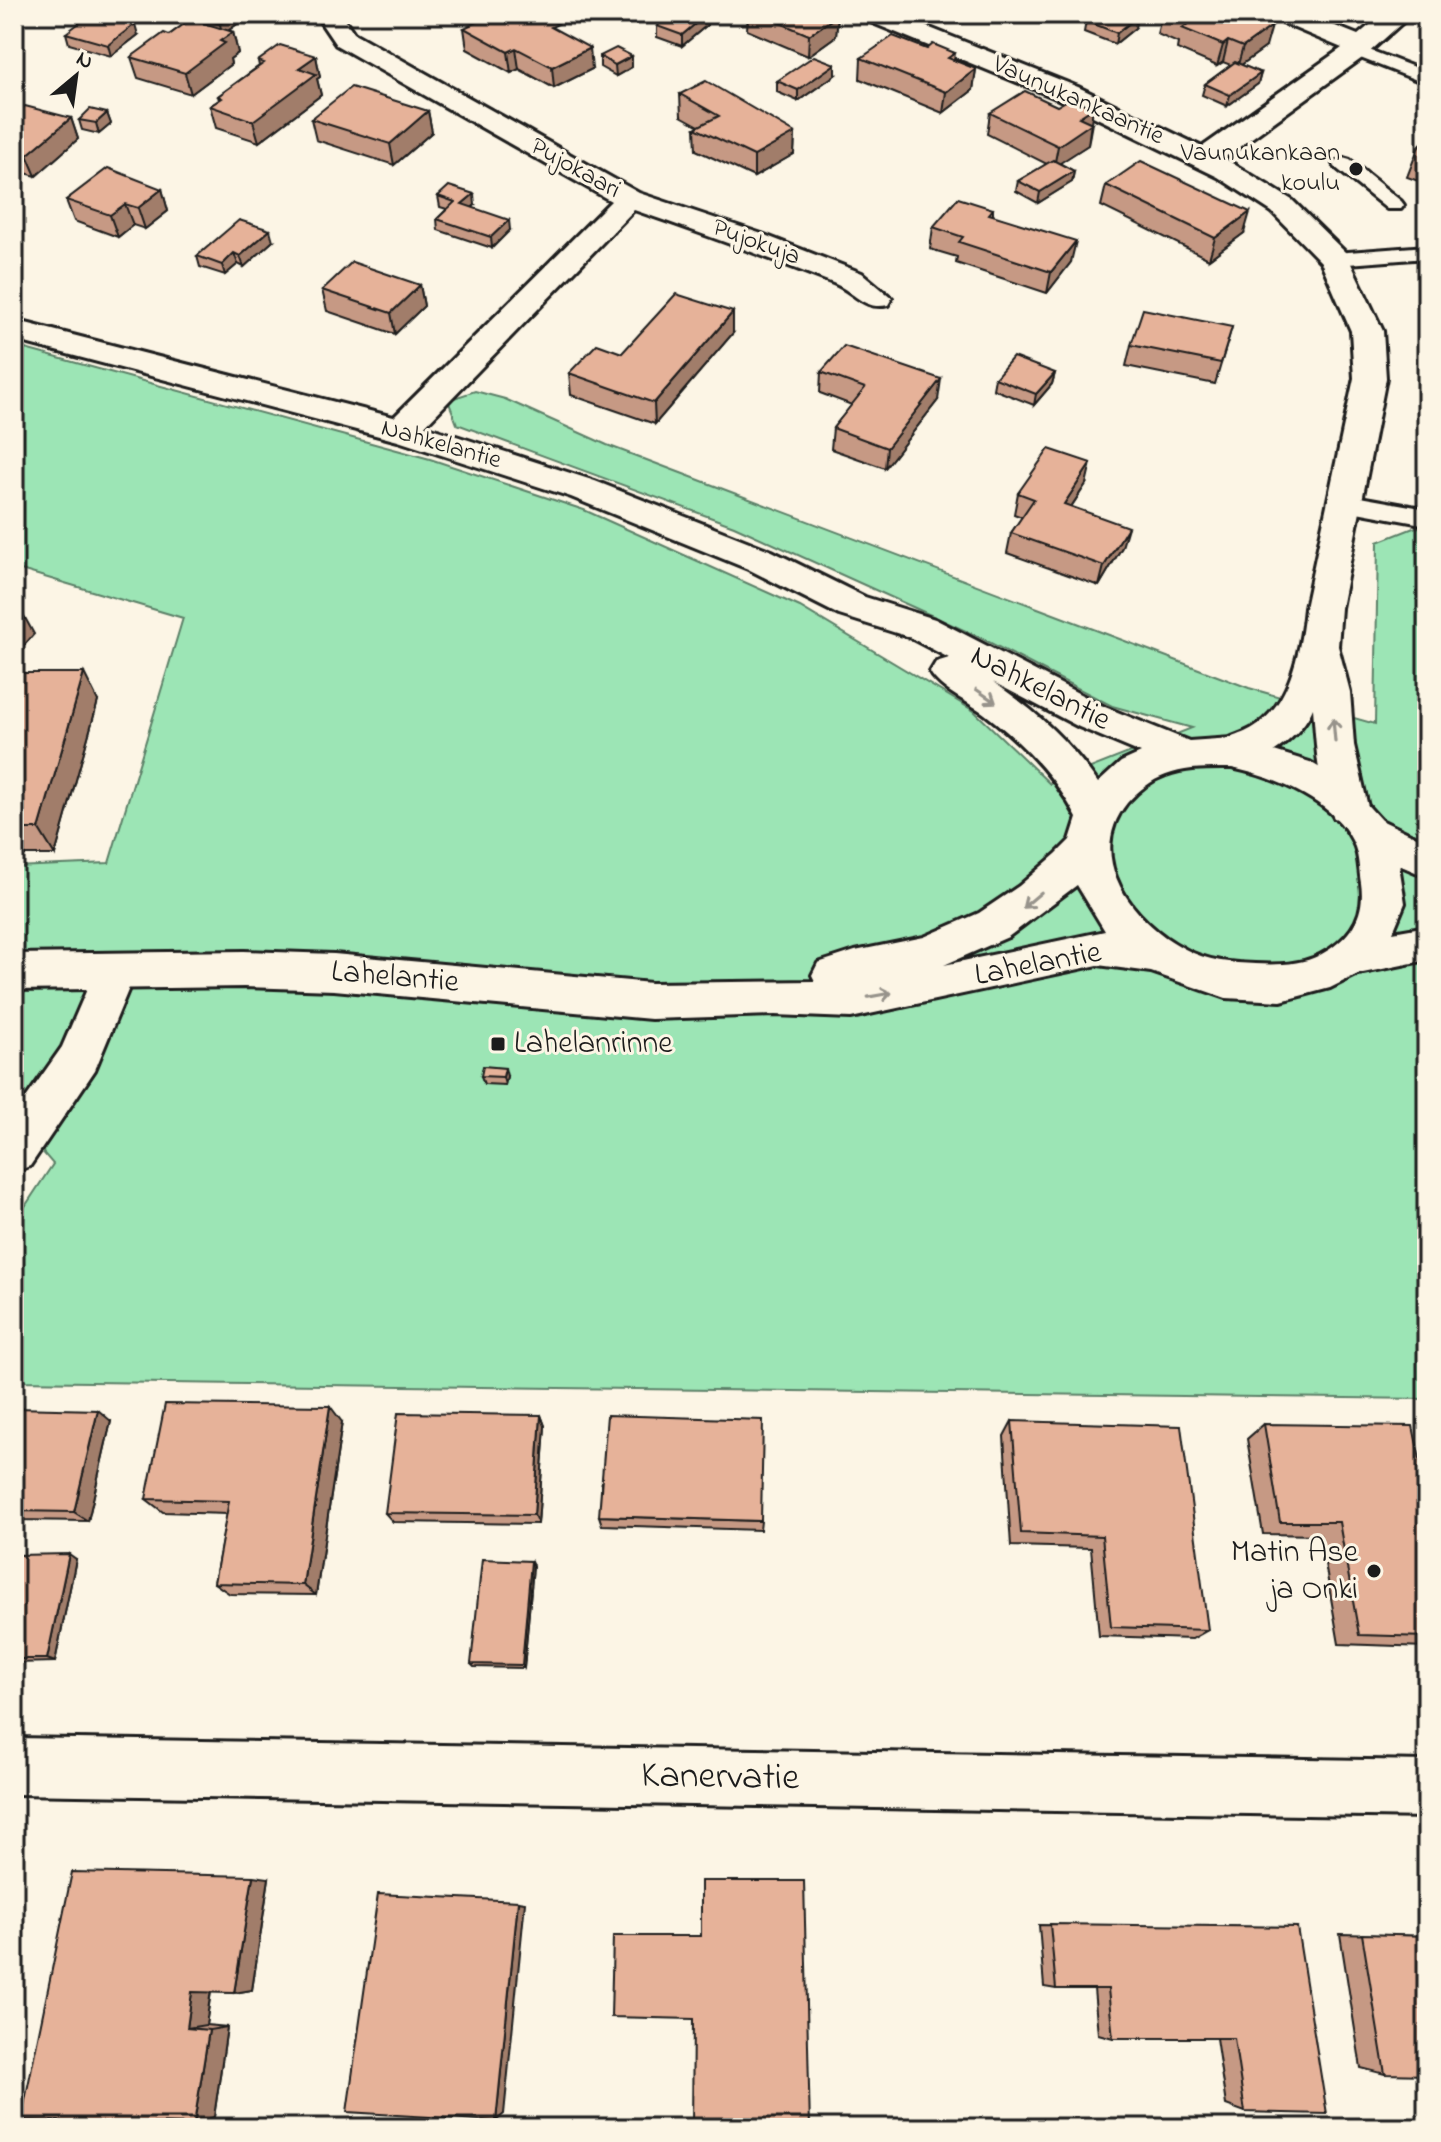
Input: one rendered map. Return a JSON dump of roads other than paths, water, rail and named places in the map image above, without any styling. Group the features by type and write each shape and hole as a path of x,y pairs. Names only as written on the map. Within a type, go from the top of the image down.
{"street":[{"name":"Vaunukankaantie","path":"872,14 1068,93 1204,159 1282,206 1335,259 1367,331 1370,378 1323,608 1320,646 1331,692 1335,745 1359,819"},
{"path":"1282,14 1358,48"},
{"path":"1204,159 1358,48 1399,14"},
{"name":"Pujokaari","path":"330,17 345,39 629,199 401,430"},
{"name":"Pujokuja","path":"629,199 851,279 877,298"},
{"name":"Nahkelantie","path":"14,330 401,430 652,515 760,560 852,606 922,628 1092,717 1183,754"},
{"name":"Nahkelantie","path":"852,606 900,642 1010,712 1043,739 1084,790 1093,832"},
{"name":"Vaunukankaantie","path":"1232,753 1268,737 1291,716 1320,646"},
{"path":"1427,861 1359,819 1318,784 1283,766 1232,753 1183,754 1154,763 1122,782 1109,794 1093,832 1092,870 1114,916 1134,937 1158,955 1201,976 1249,985 1294,984 1333,971 1356,957 1427,943"},
{"path":"1356,957 1377,930 1387,888 1383,866 1359,819"},
{"name":"Lahelantie","path":"775,997 839,973 924,955 985,933 1022,909 1093,832"},
{"name":"Lahelantie","path":"14,972 244,969 334,972 651,1001 775,997 851,1000 1098,948 1158,955"},
{"path":"14,1152 80,1057 115,971"},
{"name":"Kanervatie","path":"14,1766 1427,1789"}],"lane":[{"path":"1358,48 1427,78"},
{"path":"1343,164 1394,205"},
{"path":"1335,259 1427,252"},
{"path":"1343,502 1427,517"}],"place":[{"name":"Vaunukankaan koulu","path":"1356,169"},
{"name":"Lahelanrinne","path":"498,1044"},
{"name":"Matin Ase ja Onki","path":"1374,1571"}]}
